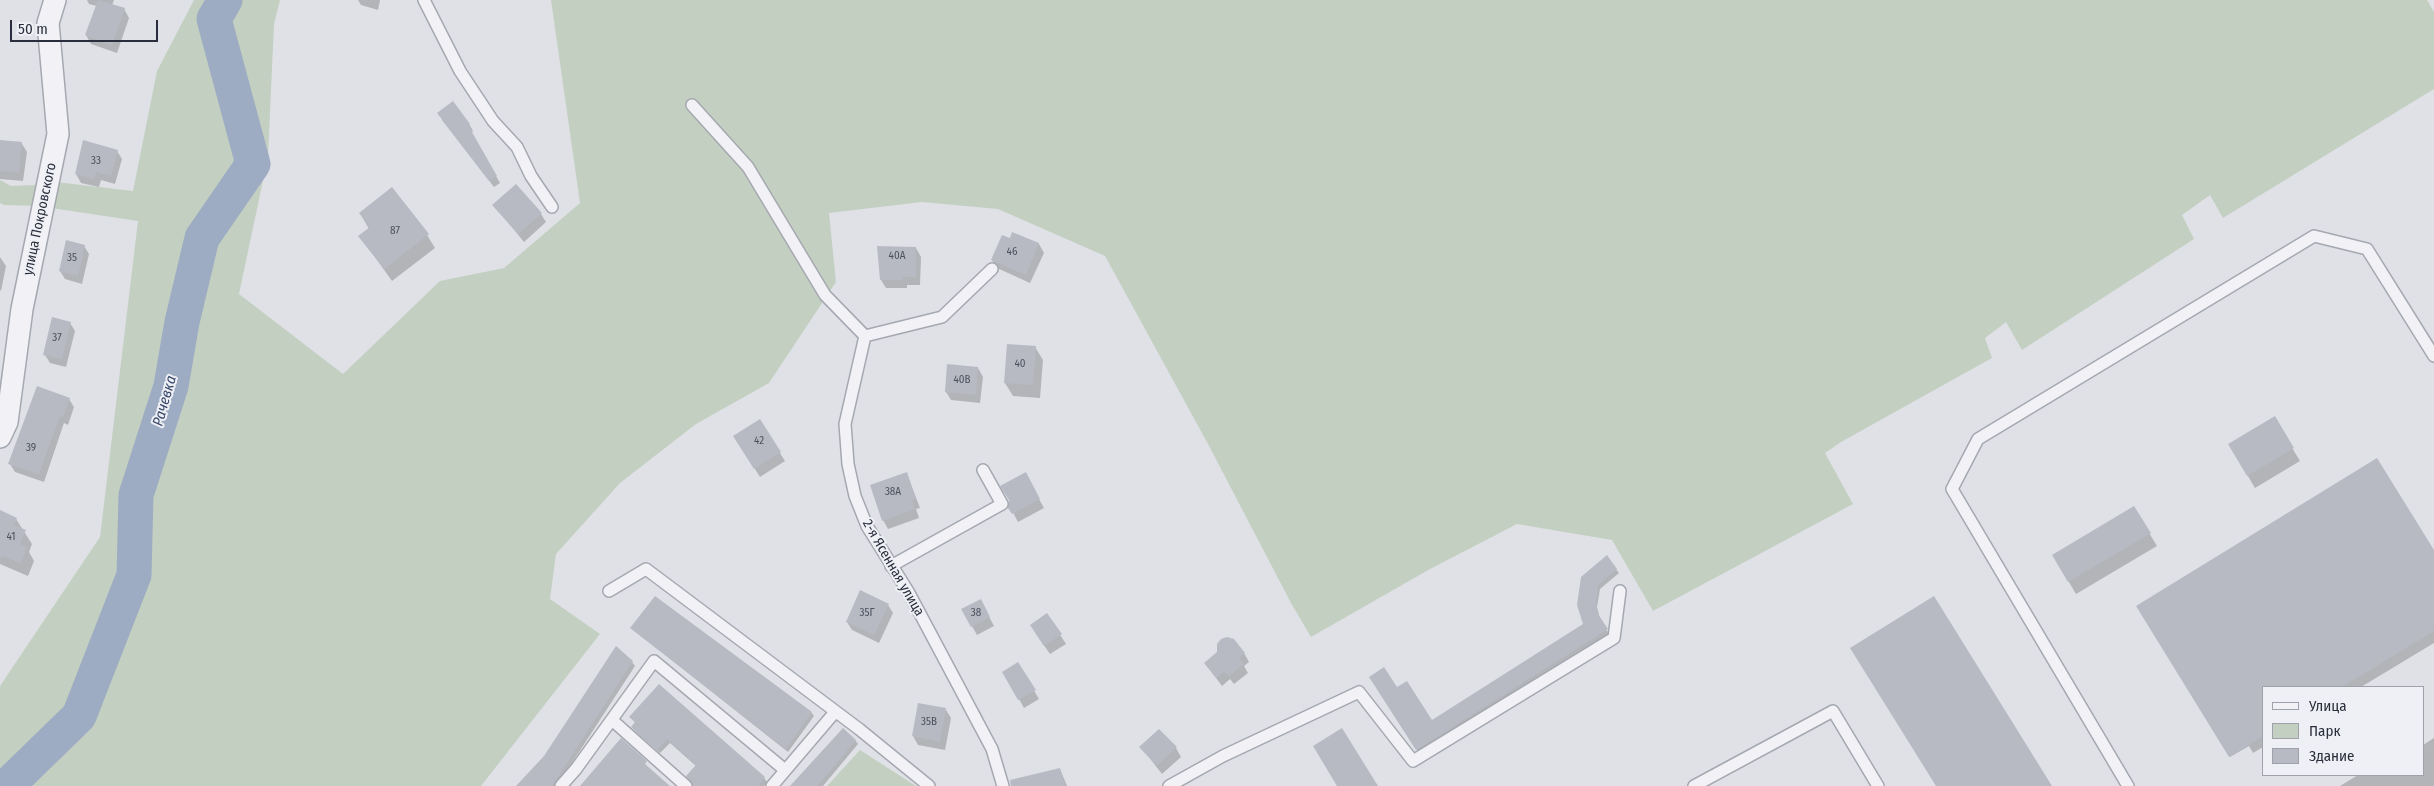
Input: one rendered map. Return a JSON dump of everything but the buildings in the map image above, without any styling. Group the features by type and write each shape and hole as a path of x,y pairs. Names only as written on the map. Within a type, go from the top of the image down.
{"street":[{"name":"улица Покровского","path":"0,437 7,422 22,309 58,134 48,23 55,0"}],"lane":[{"path":"424,0 460,71 493,121 517,147 531,176 552,207"},
{"path":"692,105 748,167 825,295 865,336 942,317 992,269"},
{"path":"2128,786 1952,489 1978,439 2314,236 2367,249 2434,356"},
{"name":"2-я Ясенная улица","path":"865,336 845,424 848,464 855,496 867,526 909,593 992,749 1003,786"},
{"path":"891,566 1002,504 983,470"},
{"path":"609,591 646,569 835,712 929,786"},
{"path":"1169,786 1223,756 1359,692 1413,761 1614,638 1620,591"},
{"path":"561,786 612,720 654,661 786,770"},
{"path":"1694,786 1833,711 1878,786"},
{"path":"772,786 835,712"},
{"path":"612,720 686,786"}],"green space":[{"path":"194,0 280,0 274,24 268,157 239,294 343,374 440,281 504,268 580,203 551,0 2427,0 2434,12 2434,89 2223,218 2210,195 2182,215 2194,239 2022,350 2006,322 1985,338 1992,358 1841,442 1825,453 1853,504 1653,611 1612,540 1517,524 1430,569 1311,637 1105,256 998,209 922,202 829,213 836,282 769,383 696,424 620,483 556,554 550,599 600,634 481,786 0,786 0,686 100,537 138,221 51,208 56,182 133,191 157,71"},
{"path":"0,180 11,186 38,185 37,206 4,205 0,203"},
{"path":"860,750 916,786 827,786"}],"waterway":[{"name":"Рачевка","path":"7,786 79,716 134,575 136,495 171,386 182,322 202,238 253,164 214,19 225,0"}]}
